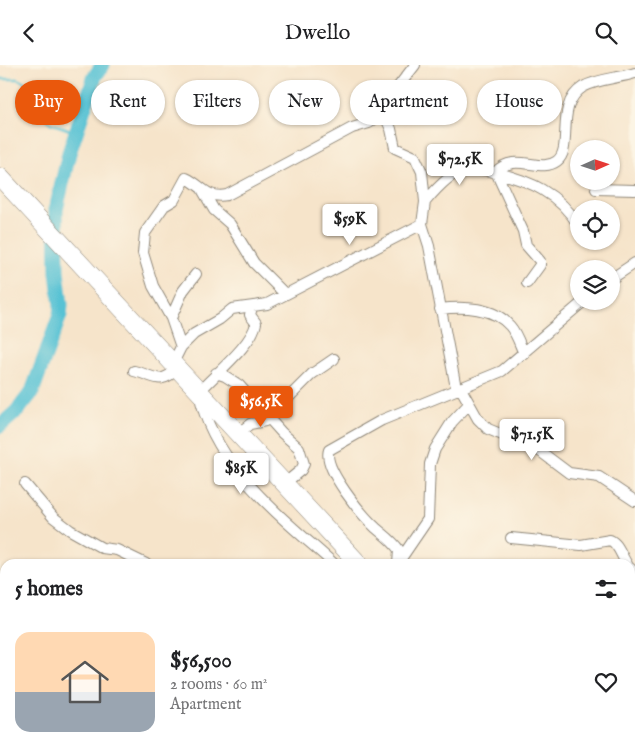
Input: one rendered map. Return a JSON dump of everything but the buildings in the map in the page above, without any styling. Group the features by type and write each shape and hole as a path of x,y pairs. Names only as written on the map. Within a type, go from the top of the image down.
{"highway":[{"path":"0,177 69,254 354,559"}],"street":[{"path":"403,80 415,65"},
{"path":"496,172 502,165 511,161 526,165 558,161 564,148 567,112 575,93 590,84 635,73"},
{"path":"203,191 214,195 227,195 352,128 362,125"},
{"path":"389,125 395,149 410,154 419,163 422,172 425,202 422,224 458,388 488,429 537,449 569,473 599,477 635,501"},
{"path":"425,202 440,187 467,168 496,172 540,187 562,205 570,214"},
{"path":"496,172 523,231 526,245 540,261 540,265 527,283"},
{"path":"182,347 171,318 152,287 146,271 143,253 145,233 164,206 174,200 186,178 203,191 214,209 230,224 254,263 285,294"},
{"path":"620,189 635,189"},
{"path":"134,371 160,379 168,377 175,366 182,347 194,334 220,319 232,309 267,304 422,224"},
{"path":"620,273 635,263"},
{"path":"171,318 174,308 196,274"},
{"path":"252,307 250,315 256,323 253,332 237,353 199,392 207,419 243,479 266,503 328,559"},
{"path":"440,309 470,308 499,317 514,332 524,354"},
{"path":"399,559 397,546 368,519 348,494 328,463 327,454 336,444 382,420 494,375 524,354 574,310"},
{"path":"238,434 250,424 264,422 312,374 334,359"},
{"path":"216,373 233,380 282,433 299,447 304,458 301,470 284,483"},
{"path":"401,559 428,519 430,464 435,449 452,422 470,404"},
{"path":"24,484 53,517 70,530 102,548 117,551 135,559"},
{"path":"511,539 582,545 610,540 618,546 623,559"}],"waterway":[{"path":"0,426 17,411 32,392 60,315 56,210 69,153 95,76 103,65"},
{"path":"0,79 18,79 30,85 39,108 50,123 76,132"}]}
